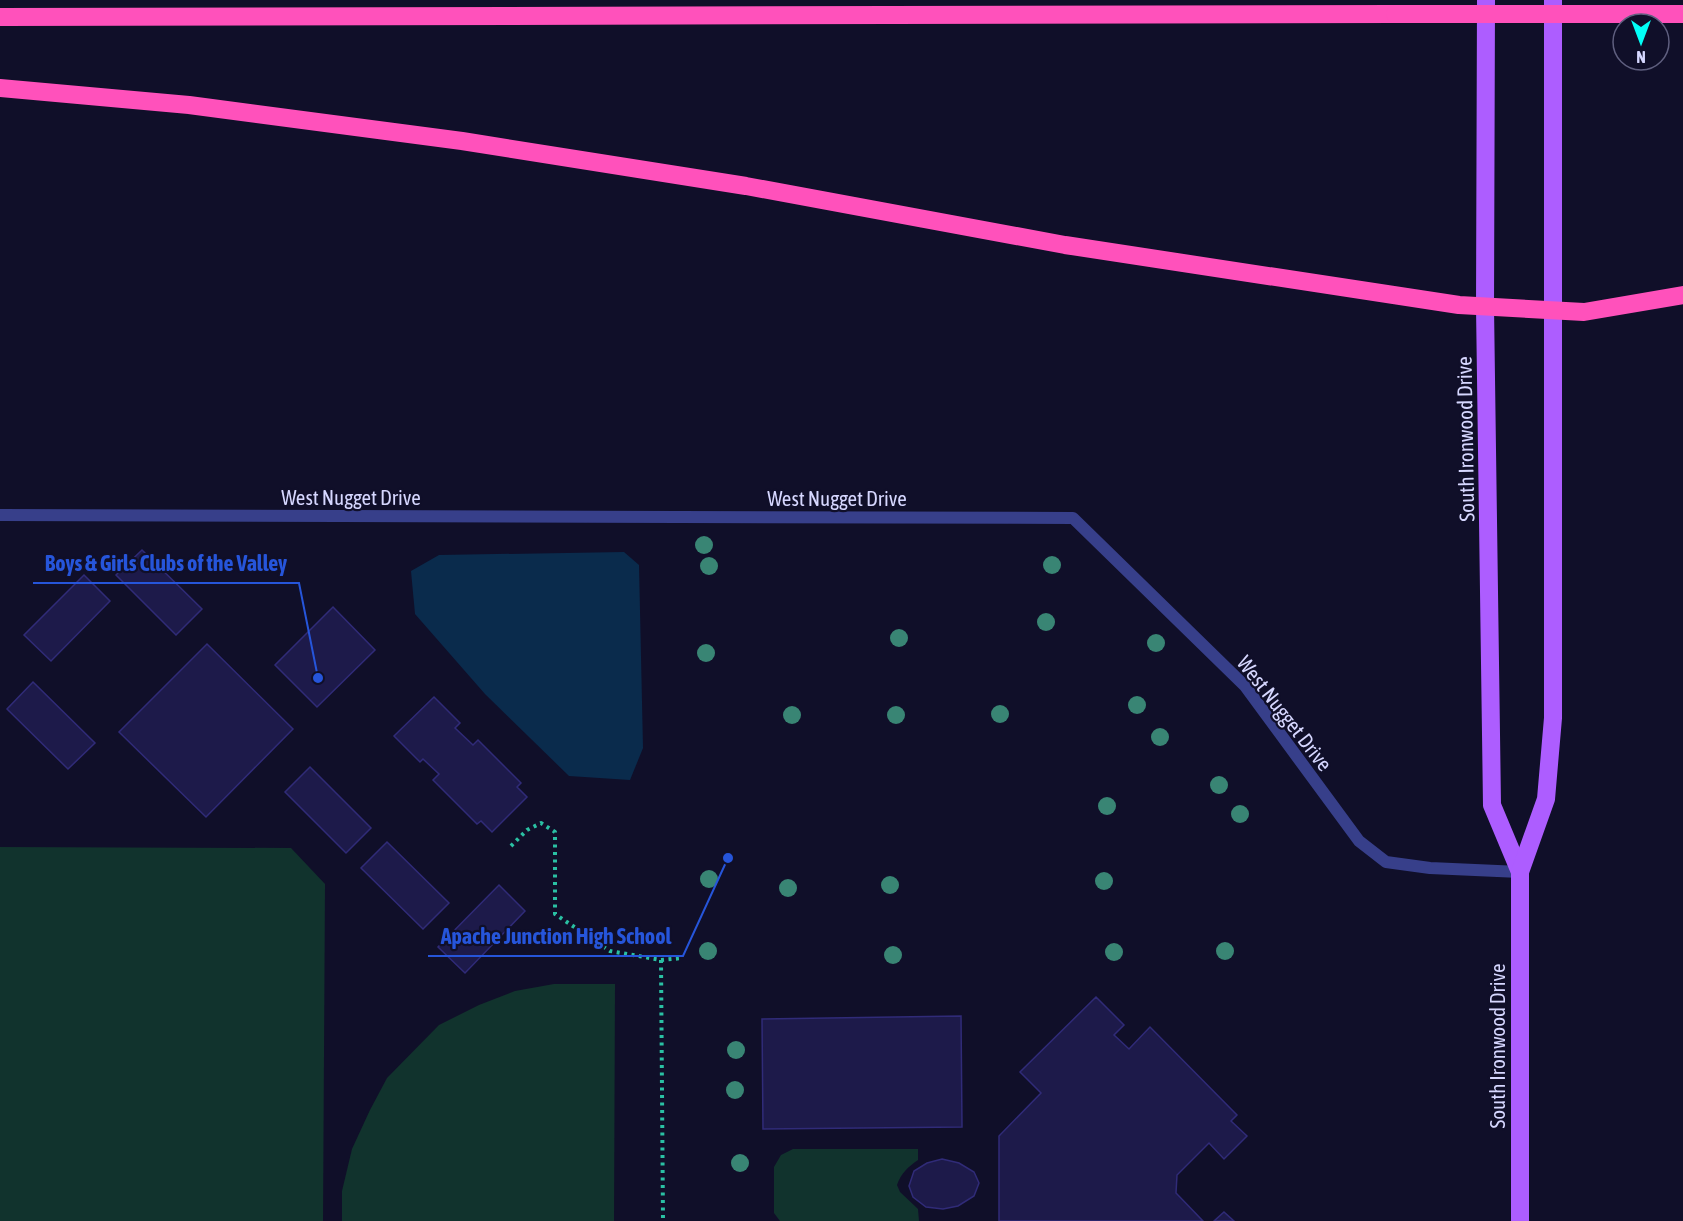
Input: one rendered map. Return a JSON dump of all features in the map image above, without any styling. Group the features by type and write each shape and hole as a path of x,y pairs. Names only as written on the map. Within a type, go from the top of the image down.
{"highway":[{"path":"0,17 1683,14"},
{"path":"0,88 189,105 462,141 746,186 1065,245 1459,305 1584,312 1683,295"}],"main road":[{"name":"South Ironwood Drive","path":"1486,0 1485,307 1492,805 1520,872"},
{"name":"South Ironwood Drive","path":"1520,1221 1520,872 1546,799 1552,718 1553,0"}],"lane":[{"name":"West Nugget Drive","path":"0,515 1073,518 1245,686 1359,841 1386,862 1430,868 1520,872"}],"path":[{"path":"511,846 527,831 541,823 555,832 555,914 610,951 662,960 683,958"},
{"path":"662,960 663,1221"}],"green space":[{"path":"0,847 291,848 325,884 323,1221 0,1221"},
{"path":"554,984 615,984 614,1221 342,1221 342,1191 352,1149 387,1078 439,1025 479,1005 515,991"},
{"path":"793,1149 918,1149 918,1160 905,1171 897,1185 900,1192 918,1209 919,1221 780,1221 774,1213 774,1167 781,1155"}],"water":[{"path":"624,552 639,565 643,748 630,780 569,776 485,694 415,614 411,571 439,555"}],"building":[{"path":"142,550 202,609 176,635 116,575"},
{"path":"84,575 110,601 51,661 24,635"},
{"path":"333,607 375,650 317,707 275,665"},
{"path":"207,644 293,729 206,817 119,732"},
{"path":"33,682 95,743 68,769 7,709"},
{"path":"434,697 460,723 455,728 473,745 478,740 521,783 517,787 527,797 492,832 481,821 477,824 433,780 439,774 423,759 420,762 394,736"},
{"path":"310,767 371,828 346,853 285,792"},
{"path":"387,842 449,903 423,929 361,868"},
{"path":"499,885 525,911 465,973 438,947"},
{"path":"1096,997 1124,1025 1114,1035 1129,1049 1150,1027 1237,1115 1231,1121 1247,1136 1224,1159 1209,1143 1177,1175 1176,1193 1203,1221 999,1221 999,1136 1041,1093 1020,1072"},
{"path":"961,1016 962,1127 763,1129 762,1019"},
{"path":"942,1159 959,1163 974,1172 979,1183 974,1196 958,1206 943,1209 926,1207 913,1197 909,1186 914,1171 927,1163"},
{"path":"1224,1212 1234,1221 1214,1221"}],"place":[{"name":"Boys & Girls Clubs of the Valley","path":"318,678"},
{"name":"Apache Junction High School","path":"728,858"}]}
